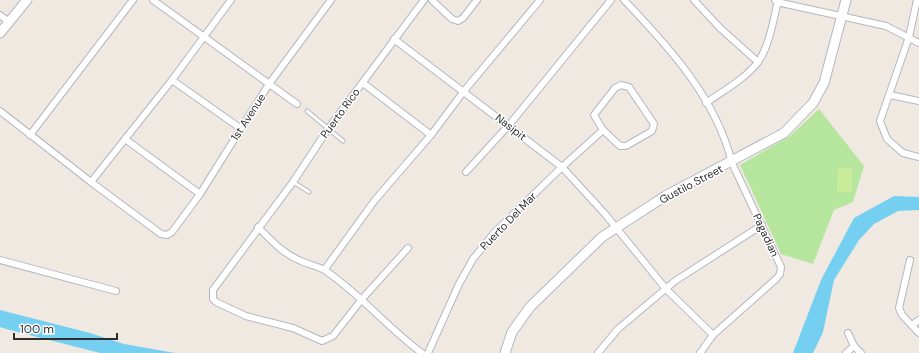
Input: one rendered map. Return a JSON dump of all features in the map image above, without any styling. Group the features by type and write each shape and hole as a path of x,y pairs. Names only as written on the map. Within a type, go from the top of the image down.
{"street":[{"path":"0,33 27,0"},
{"path":"30,135 133,0"},
{"path":"153,0 297,104"},
{"path":"0,111 91,182 172,80 231,0"},
{"name":"1st Avenue","path":"91,182 161,234 167,235 172,232 200,194 269,84 331,0"},
{"name":"Puerto Rico","path":"362,299 333,336 322,341 293,328 246,316 216,302 213,299 213,290 292,182 328,129 424,0"},
{"path":"432,0 452,19 458,21 463,18 477,0"},
{"path":"325,269 375,200 431,135 464,91 540,0"},
{"path":"466,172 509,125 611,0"},
{"name":"Pagadian","path":"624,0 681,64 706,103 727,145 732,163 781,266 780,274 713,335 700,353"},
{"path":"694,0 725,33 758,62"},
{"name":"Gustilo Street","path":"505,353 512,332 530,308 602,237 615,227 668,195 732,163 784,133 813,103 824,83 846,0"},
{"path":"916,0 909,37 880,121 887,139 903,153 919,157"},
{"path":"706,103 733,86 758,62 766,46 777,1 886,26 919,43"},
{"path":"0,15 9,22"},
{"name":"Nasipit","path":"394,39 509,125 562,167 615,227"},
{"path":"172,80 240,128"},
{"path":"363,82 431,135"},
{"path":"621,85 629,87 654,124 652,131 626,146 620,146 603,130 594,115 615,88 621,85"},
{"path":"890,94 919,101"},
{"name":"Puerto Del Mar","path":"428,353 452,298 473,259 494,233 562,167 603,130"},
{"path":"125,139 200,194"},
{"path":"598,353 618,329 675,281 762,225"},
{"path":"258,227 285,254 302,262 325,269 362,299 400,337 422,353"},
{"path":"615,227 666,289 713,335"},
{"path":"362,299 408,248"},
{"path":"0,260 116,291"},
{"path":"910,260 899,308 902,315 919,333"},
{"path":"912,326 919,320"},
{"path":"848,334 854,346 861,353"},
{"path":"846,353 854,346"}],"lane":[{"path":"307,111 343,141"},
{"path":"292,182 309,192"}],"green space":[{"path":"819,109 864,166 853,202 834,210 813,264 781,254 740,165 790,136"},
{"path":"838,168 852,168 852,192 837,192"}],"water":[{"path":"894,196 919,197 919,210 898,211 874,224 859,240 834,280 823,332 813,353 793,353 821,280 854,218"},
{"path":"0,310 90,333 124,344 175,353 100,353 0,327"}]}
